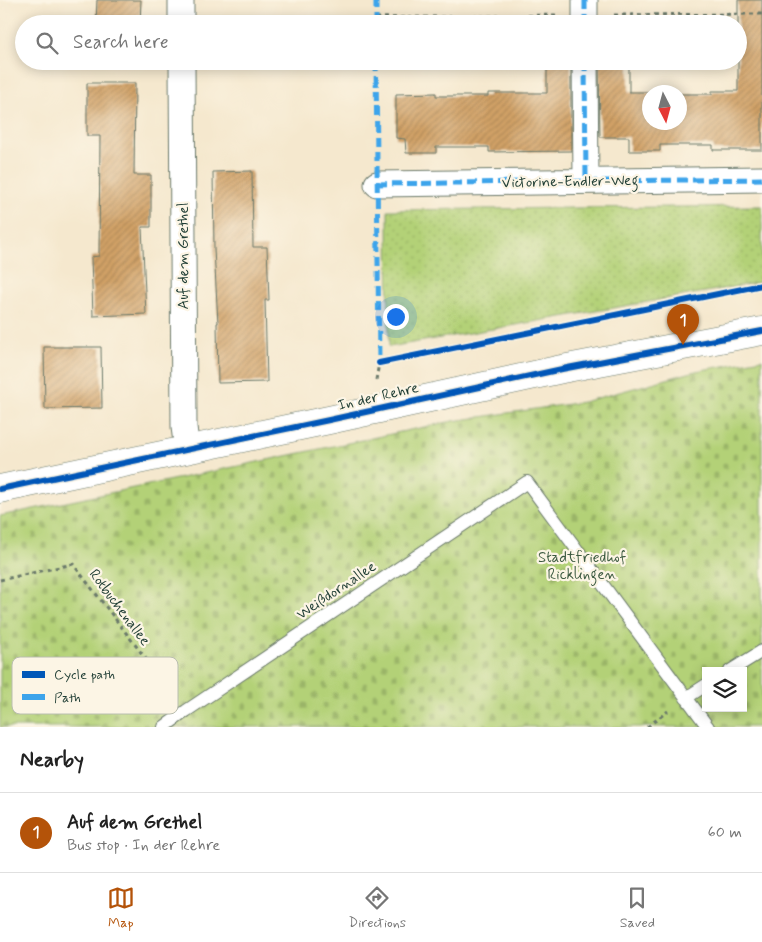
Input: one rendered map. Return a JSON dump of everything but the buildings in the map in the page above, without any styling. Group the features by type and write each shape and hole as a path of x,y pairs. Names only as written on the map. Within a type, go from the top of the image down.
{"street":[{"path":"181,0 181,15"},
{"path":"584,0 585,15"},
{"name":"Auf dem Grethel","path":"182,70 184,427 187,450"},
{"path":"585,70 586,181"},
{"name":"Victorine-Endler-Weg","path":"377,184 762,179"},
{"name":"In der Rehre","path":"0,489 562,369 762,330"}],"lane":[{"name":"Weißdornallee","path":"164,727 527,482 686,698"},
{"path":"736,667 762,651"},
{"path":"702,688 686,698 708,727"}],"green space":[{"path":"762,206 762,282 389,347 388,210"},
{"name":"Stadtfriedhof Ricklingen","path":"762,359 762,727 0,727 0,516 453,421 583,402 696,371"}],"marked path":[{"path":"376,0 376,15"},
{"path":"585,0 585,15"},
{"path":"376,70 379,363 382,363"},
{"path":"585,70 586,181"},
{"path":"377,184 762,179"}],"cycle path":[{"path":"379,363 762,285"},
{"path":"0,489 562,369 762,331"}],"place":[{"name":"Auf dem Grethel","path":"683,345"}]}
